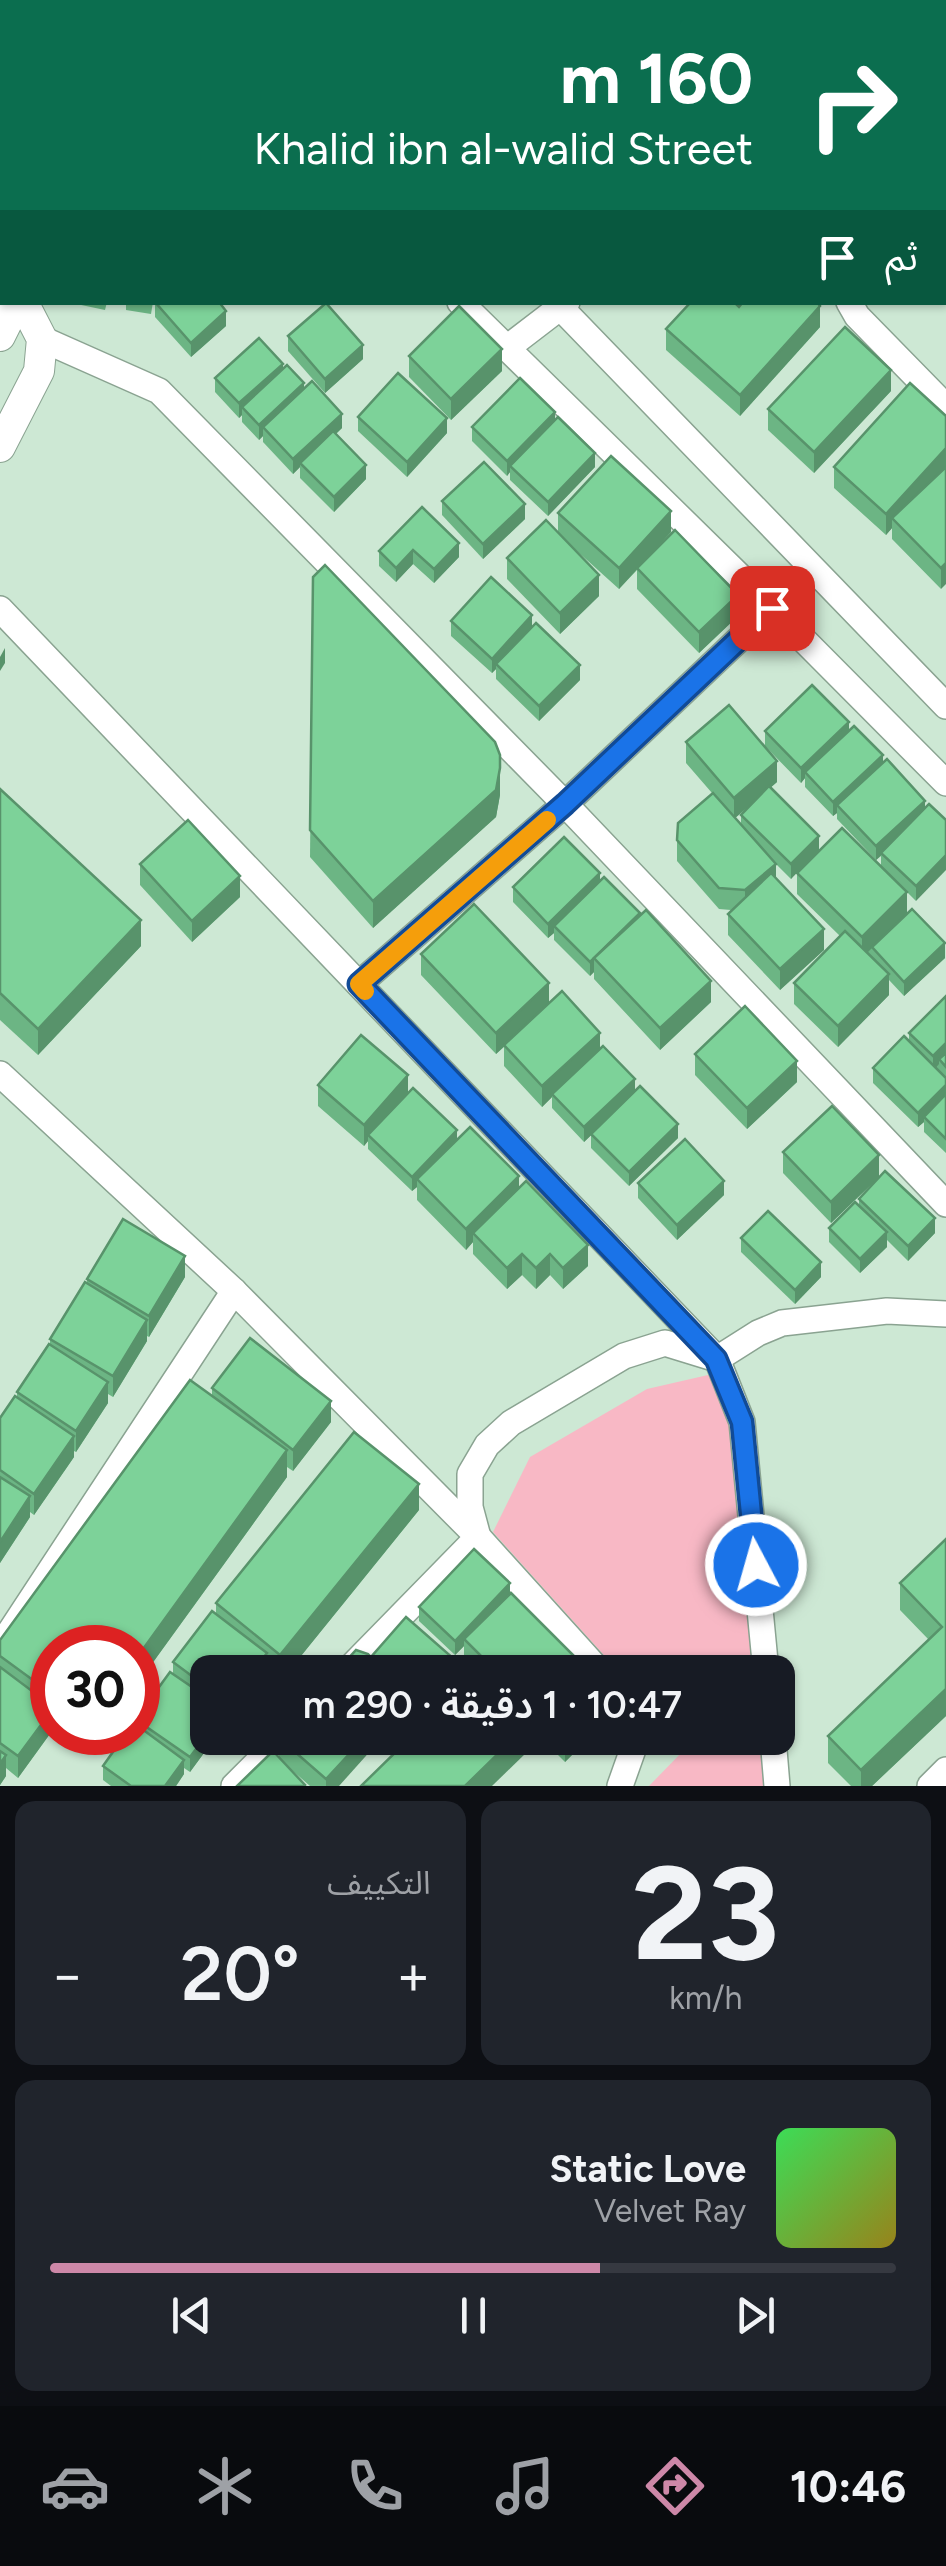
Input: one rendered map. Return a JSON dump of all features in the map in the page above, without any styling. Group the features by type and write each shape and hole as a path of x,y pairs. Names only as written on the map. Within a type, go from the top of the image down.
{"street":[{"path":"0,336 18,305"},
{"path":"22,305 42,339 159,391 565,804 946,1204"},
{"path":"463,305 946,783"},
{"path":"507,348 564,305 946,706"},
{"path":"851,305 946,407"},
{"path":"0,446 38,371 42,339"},
{"path":"359,984 565,804 772,608"},
{"path":"0,609 716,1359 742,1422 764,1655"},
{"path":"0,1074 234,1292 478,1537 585,1655"},
{"path":"0,1647 234,1292"},
{"path":"478,1537 470,1506 470,1474 487,1445 510,1423 624,1356 665,1344 716,1359 758,1332 782,1323 887,1312 946,1314"},
{"path":"363,1655 478,1537"},
{"path":"234,1786 265,1755"},
{"path":"620,1786 631,1755"},
{"path":"775,1755 778,1786"},
{"path":"930,1786 946,1770"}],"shaded area":[{"path":"708,1375 736,1417 757,1655 604,1655 493,1532 530,1457 647,1389"},
{"path":"679,1755 764,1755 767,1786 649,1786"}],"building":[{"path":"158,305 221,305 226,311 191,343"},
{"path":"328,305 363,345 325,379 288,336"},
{"path":"688,305 820,306 740,395 666,329"},
{"path":"459,306 502,349 451,399 409,356"},
{"path":"845,327 891,370 814,452 768,409"},
{"path":"259,338 283,364 239,403 215,378"},
{"path":"287,365 304,383 259,425 242,407"},
{"path":"398,373 447,418 407,462 358,417"},
{"path":"520,378 555,412 507,461 472,427"},
{"path":"312,381 342,414 293,459 263,427"},
{"path":"910,383 946,416 946,448 886,514 834,467"},
{"path":"558,417 595,453 548,502 510,466"},
{"path":"333,431 366,465 334,497 300,463"},
{"path":"611,456 671,511 619,568 558,513"},
{"path":"484,462 525,504 483,544 442,501"},
{"path":"946,467 946,563 941,568 892,518"},
{"path":"422,507 459,543 434,569 413,550 396,568 379,551"},
{"path":"546,520 599,575 560,613 507,558"},
{"path":"675,530 738,595 699,632 637,568"},
{"path":"325,565 495,742 500,755 496,790 373,901 310,830 313,577"},
{"path":"491,577 532,615 492,659 451,621"},
{"path":"536,623 580,665 539,706 496,664"},
{"path":"812,685 849,722 801,768 765,731"},
{"path":"729,705 777,761 734,798 686,742"},
{"path":"854,726 883,755 833,802 805,772"},
{"path":"887,759 925,801 876,846 837,805"},
{"path":"769,786 819,836 791,864 741,815"},
{"path":"0,789 141,920 38,1029 0,993"},
{"path":"713,793 776,864 745,890 719,888 677,840 678,823"},
{"path":"929,804 946,820 946,855 916,886 881,853"},
{"path":"188,820 240,876 192,921 140,864"},
{"path":"842,828 907,892 862,937 797,873"},
{"path":"564,837 600,873 548,924 513,887"},
{"path":"771,873 824,929 780,969 728,914"},
{"path":"604,877 640,913 590,962 554,926"},
{"path":"474,904 549,983 496,1033 421,954"},
{"path":"912,909 945,943 904,982 872,947"},
{"path":"646,910 711,981 660,1028 594,958"},
{"path":"845,931 889,974 838,1026 794,983"},
{"path":"562,991 600,1033 542,1086 504,1045"},
{"path":"946,996 946,1043 933,1056 909,1033"},
{"path":"745,1006 797,1061 747,1108 695,1054"},
{"path":"361,1035 408,1075 364,1125 318,1085"},
{"path":"904,1036 946,1078 946,1085 918,1113 873,1068"},
{"path":"603,1046 635,1079 584,1127 552,1094"},
{"path":"640,1086 678,1124 629,1172 591,1134"},
{"path":"413,1088 457,1130 412,1177 368,1135"},
{"path":"946,1094 946,1139 924,1117"},
{"path":"832,1106 879,1155 831,1202 783,1152"},
{"path":"470,1127 519,1176 466,1229 417,1179"},
{"path":"685,1139 724,1181 677,1225 638,1183"},
{"path":"885,1171 935,1218 908,1246 859,1199"},
{"path":"526,1181 588,1245 563,1268 550,1254 536,1268 522,1254 507,1268 473,1233"},
{"path":"855,1202 887,1232 860,1259 829,1228"},
{"path":"768,1211 821,1262 795,1290 741,1238"},
{"path":"123,1219 185,1256 149,1316 87,1279"},
{"path":"85,1282 147,1320 113,1376 50,1339"},
{"path":"250,1338 331,1401 293,1450 212,1388"},
{"path":"49,1344 108,1382 76,1431 17,1392"},
{"path":"190,1380 287,1450 160,1626 30,1625 30,1678 0,1656 0,1640"},
{"path":"15,1396 74,1436 34,1494 0,1470 0,1418"},
{"path":"354,1432 419,1484 280,1655 216,1603"},
{"path":"0,1477 30,1496 0,1542"},
{"path":"946,1539 946,1689 861,1770 828,1736 942,1627 900,1583"},
{"path":"474,1549 510,1583 455,1641 419,1607"},
{"path":"511,1593 573,1655 480,1655 464,1639"},
{"path":"212,1611 267,1653 190,1655 190,1675 173,1662"},
{"path":"406,1617 449,1655 373,1655"},
{"path":"0,1667 30,1690 30,1740 18,1756 0,1743"},
{"path":"170,1672 190,1686 190,1757 160,1736 160,1686"},
{"path":"160,1742 184,1760 165,1786 131,1786 103,1766 111,1755 160,1755"},
{"path":"269,1755 277,1755 305,1785 304,1786 237,1786"},
{"path":"298,1755 348,1755 326,1779"},
{"path":"393,1755 497,1755 465,1786 361,1786"}],"slow traffic":[{"path":"365,991 359,984 547,820"}],"route":[{"path":"756,1565 742,1422 716,1359 359,984 565,804 772,608"}]}
